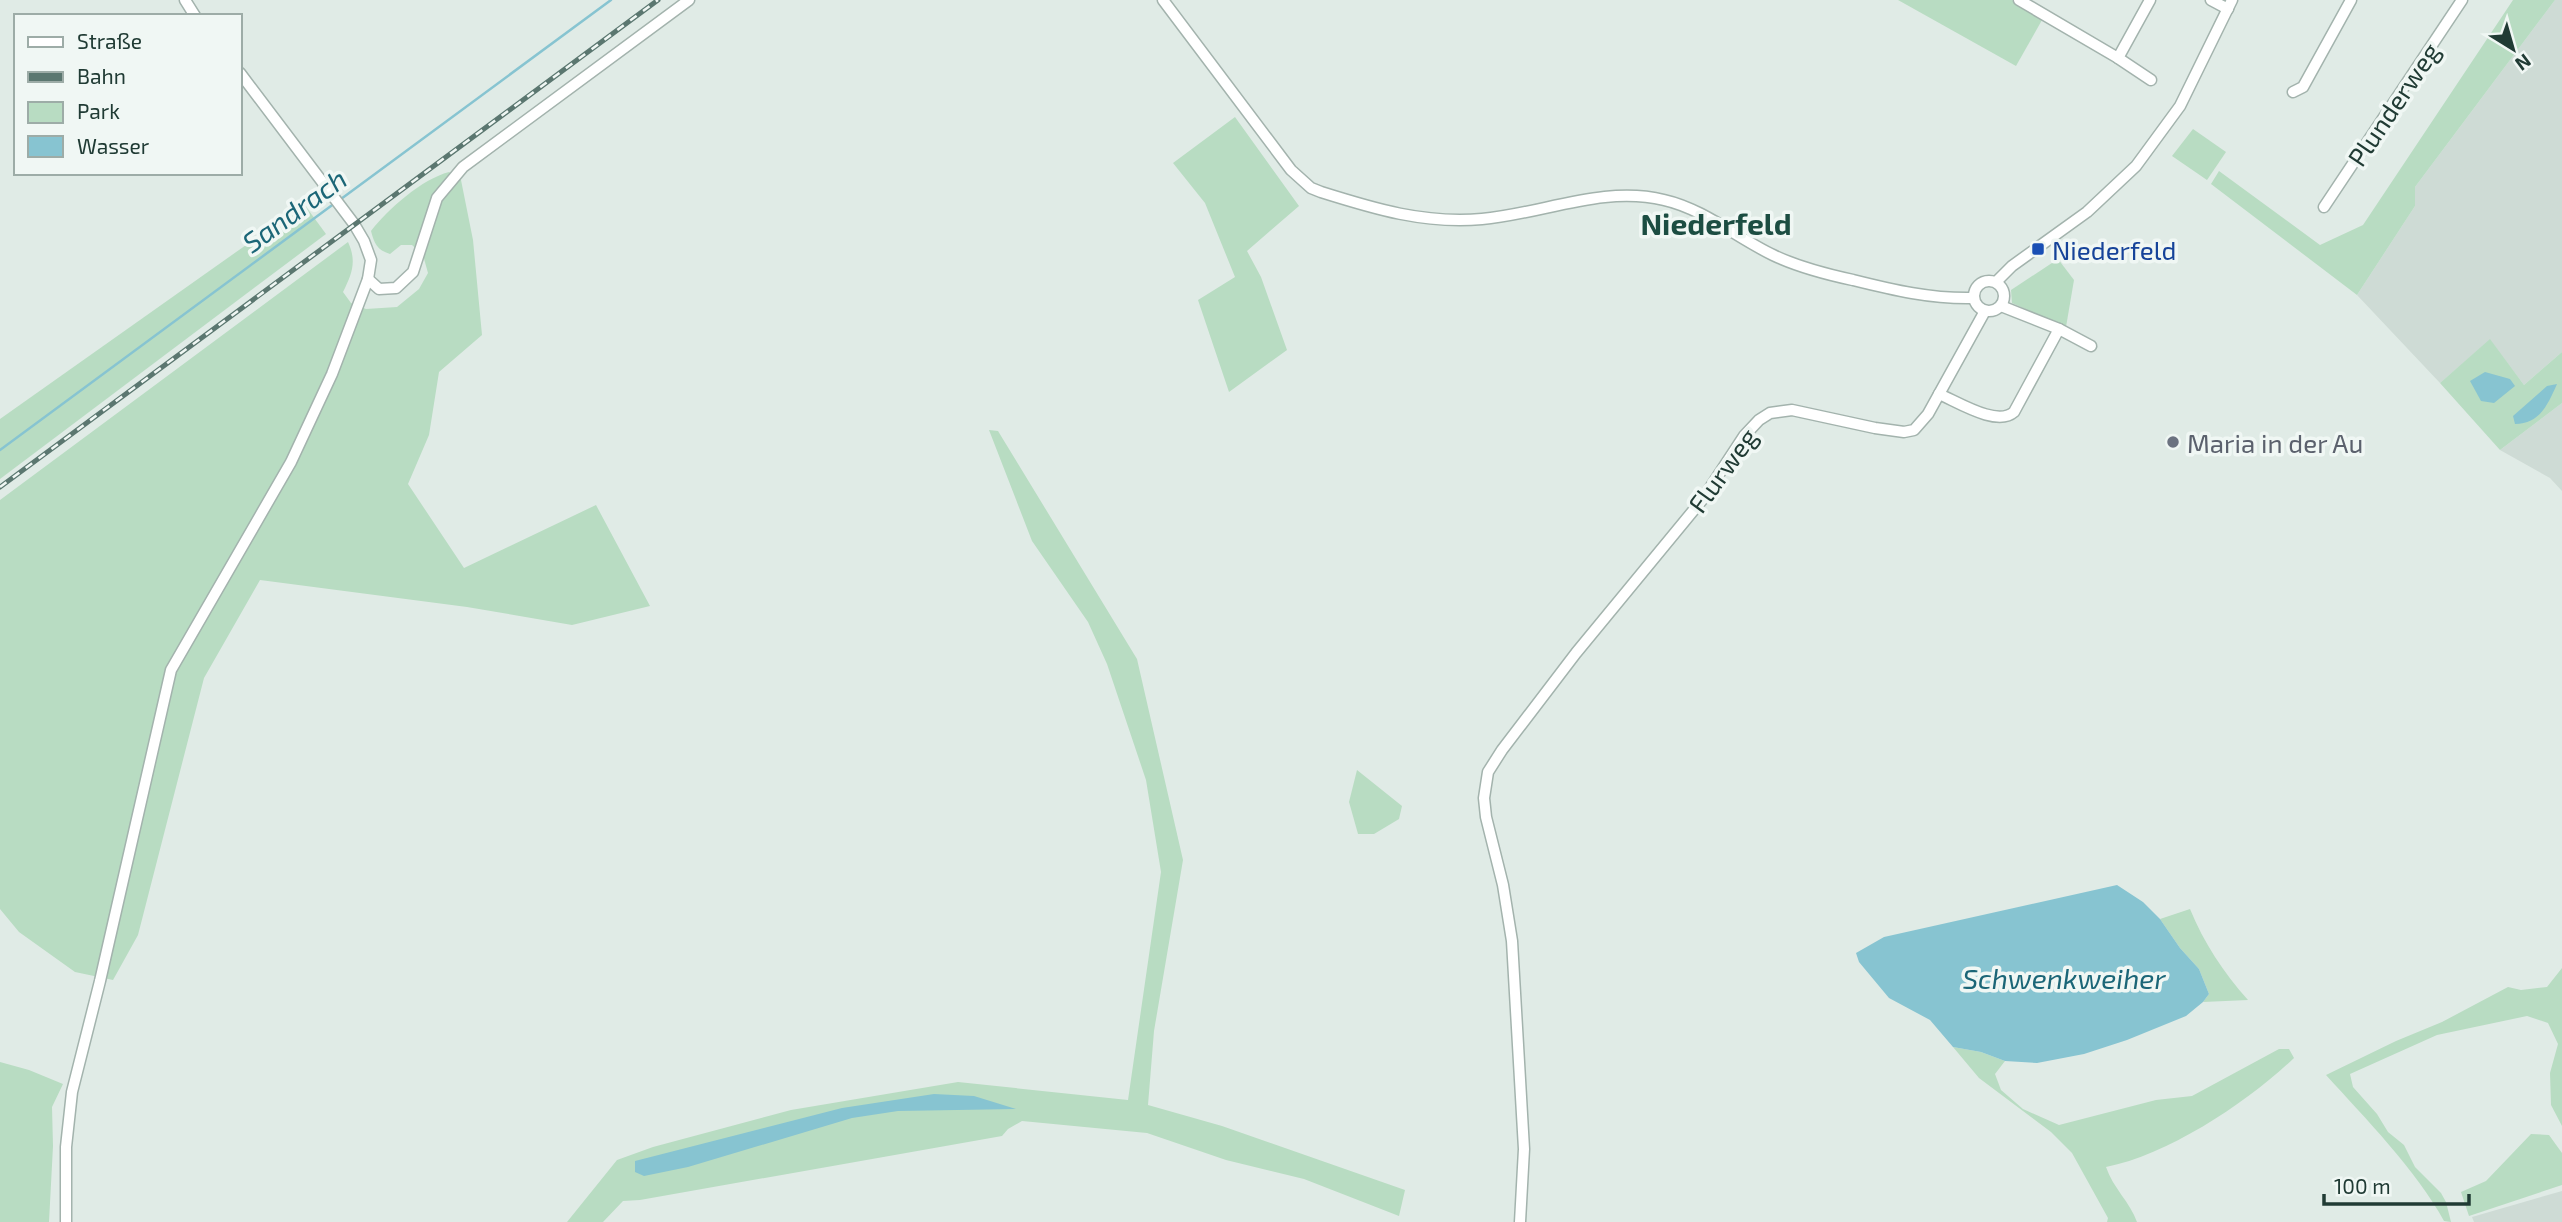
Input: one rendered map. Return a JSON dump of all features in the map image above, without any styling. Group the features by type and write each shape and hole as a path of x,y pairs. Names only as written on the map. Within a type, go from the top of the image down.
{"street":[{"path":"368,279 379,289 396,288 413,272 438,198 463,167 689,0"},
{"path":"1163,0 1291,170 1311,188 1321,192 1396,215 1435,220 1505,216 1621,195 1664,200 1690,209 1772,255 1805,268 1924,296 1973,298"},
{"path":"2019,0 2151,80"},
{"path":"2118,58 2150,0"},
{"path":"1996,282 2012,266 2087,212 2136,166 2180,106 2230,4 2211,0"},
{"path":"2293,92 2303,87 2351,0"},
{"name":"Plunderweg","path":"2324,207 2462,0"},
{"path":"66,1222 66,1147 72,1092 171,670 291,462 331,374 368,279 370,260 364,241 242,76"},
{"path":"1985,281 1996,282 2003,289 2001,306 1993,311 1979,308 1973,298 1975,287 1985,281"},
{"path":"2001,306 2059,328 2091,346"},
{"name":"Flurweg","path":"1520,1222 1524,1149 1512,941 1503,886 1486,817 1484,798 1488,772 1576,653 1702,500 1732,453 1759,420 1770,413 1792,410 1875,428 1904,432 1914,430 1922,423 1985,311"},
{"path":"1939,394 1993,417 2009,417 2018,406 2059,328"}],"shaded area":[{"path":"2555,0 2562,0 2562,352 2524,385 2490,340 2440,383 2357,295 2415,206 2415,187"},
{"path":"2562,403 2562,491 2550,478 2500,450"},
{"path":"2562,1191 2562,1222 2474,1222 2472,1217"}],"green space":[{"path":"1898,0 2012,0 2042,20 2016,66"},
{"path":"2513,0 2555,0 2415,187 2415,206 2357,295 2211,184 2219,171 2320,245 2363,225"},
{"path":"1235,117 1299,206 1247,251 1261,277 1287,350 1229,392 1198,300 1235,277 1205,203 1173,163"},
{"path":"2193,129 2226,152 2207,180 2172,156"},
{"path":"449,172 461,180 473,240 482,335 439,372 429,435 408,484 464,568 596,505 650,606 572,625 467,607 260,580 204,678 138,935 113,980 75,972 19,932 0,909 0,500 348,242 352,267 343,292 351,303 366,309 397,307 419,289 428,273 423,255 412,245 401,245 390,254 377,246 371,231 406,196 428,181"},
{"path":"304,204 326,234 0,479 0,419"},
{"path":"2058,259 2074,280 2066,327 2012,303 2011,290"},
{"path":"2490,339 2524,385 2562,352 2562,403 2500,450 2440,383"},
{"path":"989,430 998,431 1137,659 1183,860 1154,1031 1148,1105 1222,1126 1405,1190 1399,1216 1304,1179 1226,1160 1147,1133 1022,1121 1002,1136 623,1201 603,1222 567,1222 617,1160 653,1147 791,1110 958,1082 1128,1100 1161,872 1146,780 1107,664 1088,622 1032,541"},
{"path":"1357,770 1402,806 1399,819 1374,834 1358,834 1349,802"},
{"path":"2190,909 2215,957 2248,1000 2203,1002 2209,994 2199,969 2160,919"},
{"path":"2562,968 2562,1126 2551,1105 2550,1073 2558,1044 2548,1023 2527,1016 2437,1035 2350,1074 2353,1087 2377,1114 2388,1132 2404,1145 2415,1167 2441,1193 2451,1222 2444,1221 2405,1164 2326,1075 2442,1022 2508,987 2521,990 2547,987"},
{"path":"1953,1047 1981,1052 2005,1061 1995,1074 2001,1090 2023,1109 2059,1125 2156,1100 2192,1096 2279,1049 2289,1049 2294,1058 2276,1075 2207,1124 2156,1151 2106,1167 2137,1222 2107,1222 2108,1218 2072,1153 2051,1132 1979,1078"},
{"path":"0,1062 63,1084 52,1107 49,1222 0,1222"},
{"path":"2531,1134 2549,1135 2562,1153 2562,1185 2469,1216 2461,1192 2486,1181"}],"water":[{"path":"2485,372 2510,379 2515,386 2494,403 2481,401 2470,381"},
{"path":"2557,384 2537,417 2515,424 2513,416 2547,386"},
{"name":"Schwenkweiher","path":"2117,885 2143,902 2160,919 2199,969 2209,994 2186,1016 2084,1054 2037,1063 2005,1061 1981,1052 1953,1047 1930,1020 1889,998 1859,962 1856,953 1884,937"},
{"path":"934,1094 974,1096 1016,1109 898,1111 852,1118 688,1167 644,1176 635,1172 635,1161 842,1108"}],"waterway":[{"name":"Sandrach","path":"341,199 611,0"},
{"name":"Sandrach","path":"0,450 335,203"}],"railway":[{"path":"0,487 658,0"}],"place":[{"name":"Niederfeld","path":"2038,249"},
{"name":"Maria in der Au","path":"2173,442"}],"district":[{"name":"Niederfeld","path":"1716,223"}]}
